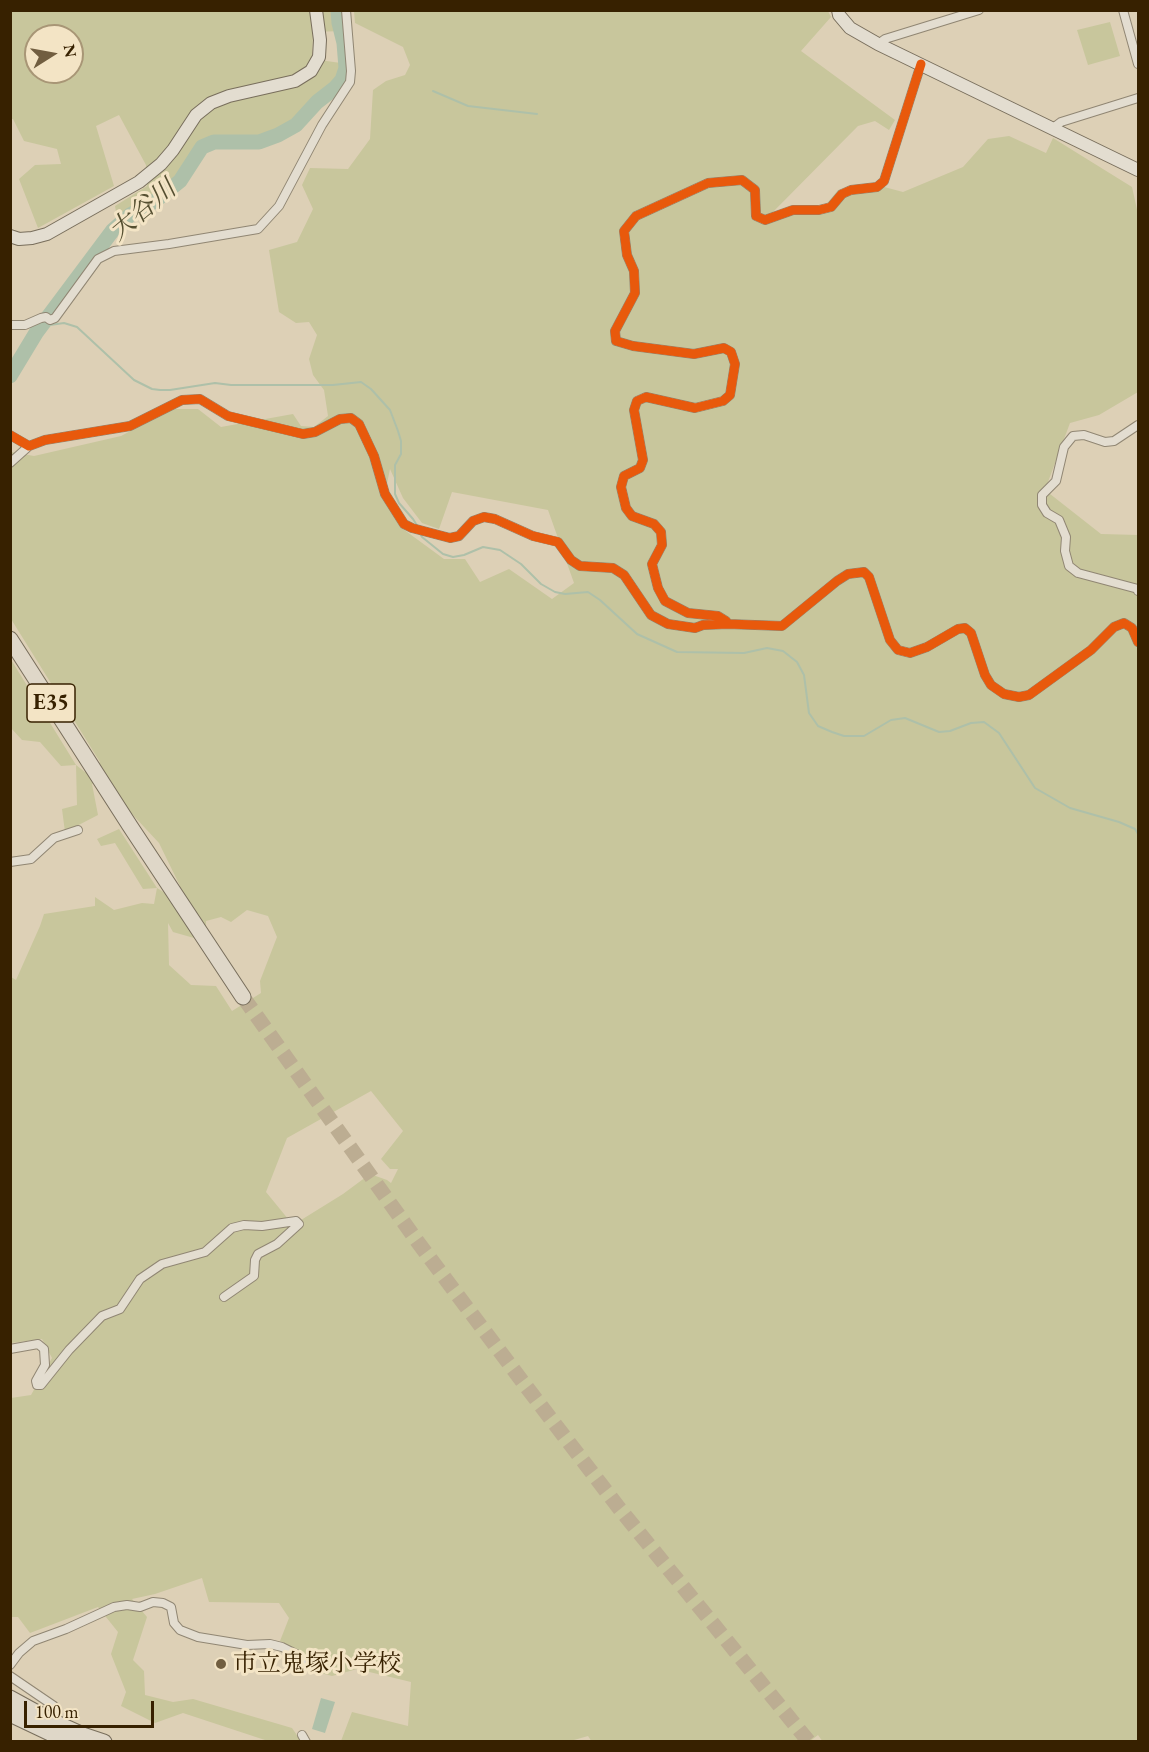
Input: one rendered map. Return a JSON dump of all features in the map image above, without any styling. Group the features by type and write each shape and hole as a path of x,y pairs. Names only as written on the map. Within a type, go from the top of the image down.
{"highway":[{"name":"E35","path":"10,639 203,939 243,996"},
{"path":"12,1705 51,1727 69,1742"},
{"path":"51,1727 104,1742"}],"street":[{"path":"10,236 19,239 47,234 139,182 161,164 196,116 211,103 229,96 295,81 311,71 319,57 320,40 316,10"},
{"path":"10,325 25,325 55,318 98,259 114,251 258,229 279,206 322,125 350,82 346,10"},
{"path":"838,10 839,15 850,28 878,44 1138,170"},
{"path":"878,44 885,39 979,10"},
{"path":"1123,10 1138,64"},
{"path":"728,624 718,616 688,613 665,601 658,588 652,564 662,545 661,532 654,524 632,516 626,508 621,487 624,476 640,468 643,460 634,410 637,401 646,397 695,408 723,401 730,395 735,364 731,352 724,348 694,354 633,346 616,341 615,331 635,293 634,271 627,255 624,231 636,216 708,183 742,180 755,190 756,216 765,220 793,210 819,210 831,207 842,194 851,190 877,187 884,181 921,64"},
{"path":"1053,128 1061,122 1138,98"},
{"path":"10,463 28,446 45,440 130,426 182,400 200,399 228,416 303,434 315,432 340,419 351,418 359,424 375,456 386,494 404,524 450,538 459,536 473,521 484,517 495,519 533,536 549,538 558,542 571,560 580,566 613,568 624,575 651,615 668,624 695,628 703,625 728,624 782,626 837,580 848,574 864,572 869,577 890,640 898,650 910,653 927,647 958,629 965,628 971,633 985,675 991,685 1004,694 1019,697 1029,695 1091,650 1114,627 1124,623 1132,628 1138,642"},
{"path":"1138,425 1114,441 1104,442 1084,435 1072,436 1064,447 1056,480 1042,495 1042,505 1047,513 1059,520 1066,537 1065,551 1069,566 1078,573 1138,589 1138,591"},
{"path":"10,435 28,446"},
{"path":"10,862 31,859 54,838 78,830"},
{"path":"10,1349 39,1344 44,1349 45,1365 36,1381 41,1385 69,1350 102,1316 120,1309 140,1279 162,1264 205,1252 232,1228 296,1221 299,1224 277,1244 258,1254 255,1260 254,1276 224,1297"},
{"path":"10,1665 19,1653 33,1641 114,1607 127,1605 140,1607 153,1602 171,1607 174,1623 180,1630 198,1637 282,1647 300,1656 301,1666"},
{"path":"10,1676 54,1706 51,1727"}],"shaded area":[{"path":"11,11 342,11 342,31 313,32 312,59 348,64 348,80 293,122 259,139 214,139 200,144 181,177 151,199 117,217 115,206 147,186 146,165 119,115 96,126 114,186 38,228 19,179 35,165 61,164 57,149 24,141 11,119"},
{"path":"354,11 828,11 831,17 801,51 895,120 889,130 875,121 858,126 771,214 824,207 838,190 873,184 903,192 963,167 988,139 1009,136 1046,153 1053,138 1132,187 1138,214 1138,392 1099,415 1070,423 1045,490 1101,534 1138,535 1138,1741 823,1742 818,1735 809,1742 592,1742 588,1736 567,1742 341,1741 352,1712 408,1726 411,1682 357,1669 332,1676 305,1669 305,1655 280,1641 289,1618 279,1603 209,1602 202,1578 155,1594 132,1599 147,1617 133,1660 144,1671 145,1695 173,1702 193,1699 292,1728 301,1741 268,1741 183,1713 155,1723 121,1706 126,1692 111,1654 118,1632 98,1607 30,1633 18,1617 11,1617 11,1398 31,1395 52,1358 42,1339 11,1343 11,977 16,980 44,914 95,906 95,897 114,910 142,903 154,904 157,888 167,894 180,886 159,843 132,814 119,819 106,781 92,784 98,815 65,832 62,809 77,805 76,765 85,772 100,762 11,619 11,452 34,456 121,436 172,409 198,409 221,427 293,414 301,426 314,427 328,416 324,390 313,375 309,359 317,335 309,322 296,323 279,312 269,250 297,242 313,209 302,185 310,168 348,169 370,139 373,90 386,81 405,75 410,65 403,47 355,23","holes":["390,469 403,498 422,523 439,529 452,492 548,510 574,583 552,599 509,569 480,582 465,559 444,559 403,529 384,498","247,910 268,916 277,937 260,981 261,993 232,1011 216,986 191,985 169,965 168,923 173,932 194,938 206,929 206,921 221,917 231,922","371,1091 403,1131 381,1159 390,1169 398,1169 391,1183 370,1174 293,1225 266,1192 287,1138"]},
{"path":"1110,22 1120,56 1088,65 1077,30"},
{"path":"10,658 76,765 61,766 40,742 22,740 11,728"},
{"path":"119,829 157,888 143,889 115,843 101,846 97,839"},
{"path":"321,1698 335,1702 325,1733 312,1729"}],"waterway":[{"name":"大谷川","path":"10,376 36,333 113,230 130,215 155,201 180,181 202,147 214,142 259,142 278,135 296,125 317,102 335,88 342,80 346,68 338,10"},
{"path":"433,91 468,106 537,114"},
{"path":"43,326 64,323 77,327 134,380 152,389 170,390 215,383 333,385 361,382 371,389 390,410 401,441 401,454 395,465 395,494 399,503 418,527"},
{"path":"420,533 443,554 453,557 483,547 500,550 521,564 541,584 555,592 565,594 588,592 637,634 677,652 744,653 767,648 783,651 797,662 804,675 809,713 818,726 832,732 844,736 864,736 891,720 905,718 939,732 950,731 971,723 984,722 999,733 1035,788 1070,808 1119,822 1135,829 1138,834"}],"tunnel":[{"path":"243,997 417,1241 525,1385 619,1508 809,1742"}],"cycle path":[{"path":"10,435 29,446 45,440 130,426 182,400 200,399 228,416 303,434 315,432 340,419 351,418 359,424 374,456 385,494 404,524 450,538 459,536 473,521 484,517 495,519 533,536 558,542 571,560 580,566 613,568 624,575 651,615 668,624 695,628 703,625 728,624 718,616 688,613 665,601 658,588 652,564 662,545 661,532 654,524 632,516 626,508 621,487 624,476 640,468 643,460 634,410 637,401 646,397 695,408 723,401 730,395 735,364 731,352 724,348 694,354 633,346 616,341 615,331 635,293 634,271 627,255 624,231 636,216 708,183 742,180 755,190 756,216 765,220 793,210 819,210 831,207 842,194 851,190 877,187 884,181 921,64"},
{"path":"728,624 782,626 837,581 848,574 864,572 869,577 890,640 898,650 910,653 927,647 958,629 965,628 971,633 985,675 991,685 1004,694 1019,697 1029,695 1091,650 1114,627 1124,623 1132,628 1138,642"}],"place":[{"name":"市立鬼塚小学校","path":"221,1664"}]}
